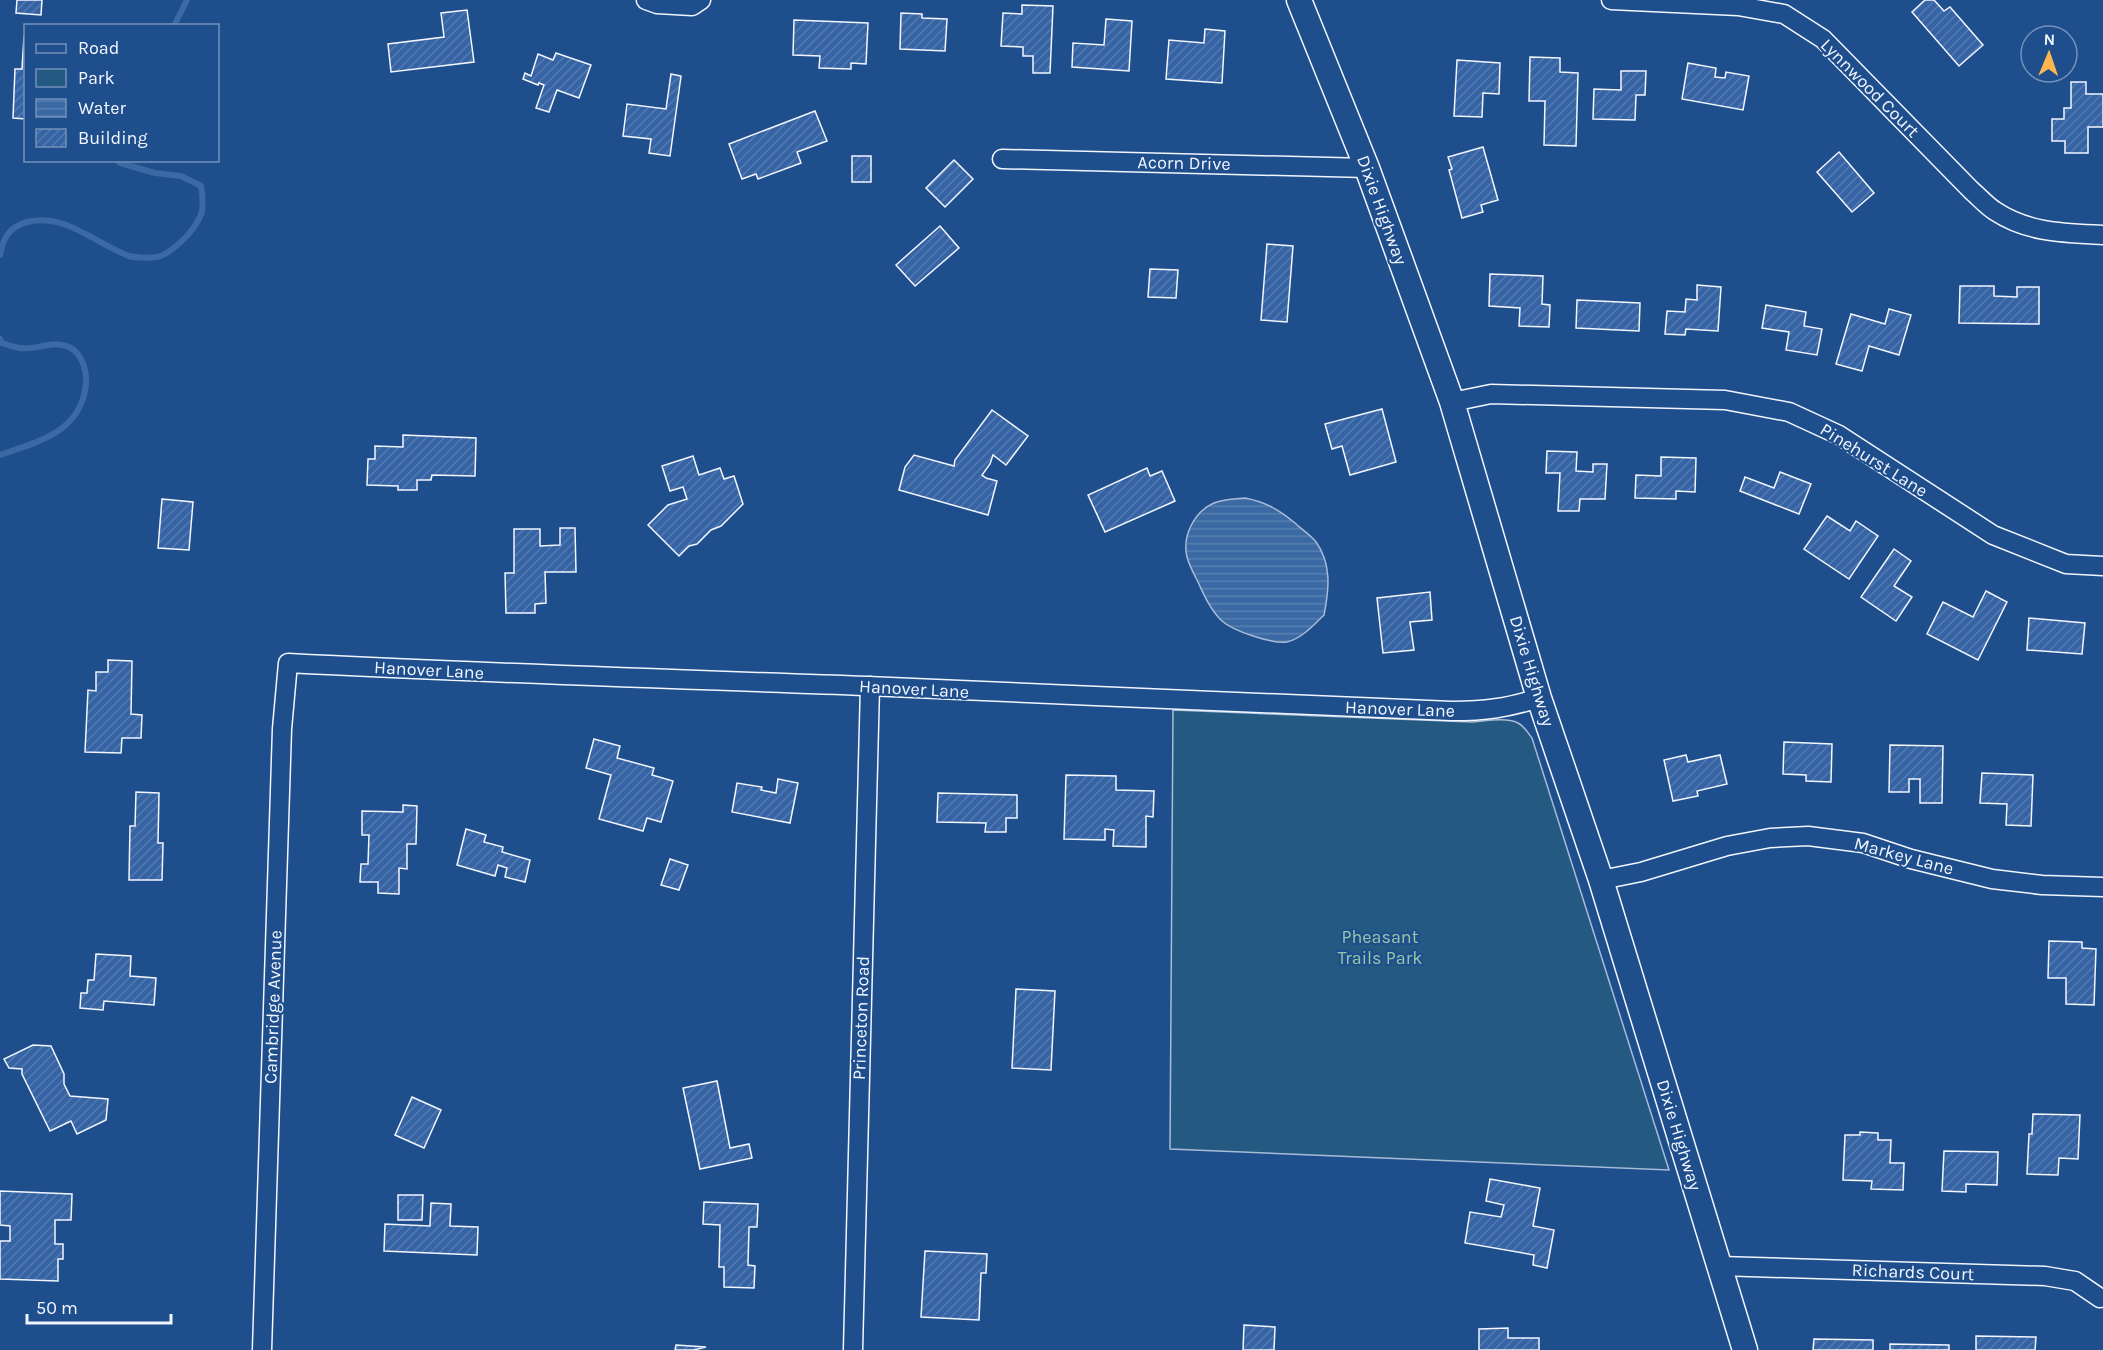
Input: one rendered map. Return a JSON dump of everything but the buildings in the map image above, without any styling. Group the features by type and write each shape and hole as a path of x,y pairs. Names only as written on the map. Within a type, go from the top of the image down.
{"main road":[{"name":"Dixie Highway","path":"1299,0 1367,168 1452,402 1539,698 1601,880 1746,1350"}],"street":[{"path":"646,0 657,4 692,6 701,0"},
{"name":"Lynnwood Court","path":"1611,0 1738,6 1784,14 1823,39 1971,190 1995,211 2026,227 2063,233 2103,235"},
{"name":"Acorn Drive","path":"1002,159 1367,168"},
{"name":"Pinehurst Lane","path":"1452,402 1491,394 1702,400 1735,402 1789,412 1839,435 1993,535 2066,564 2103,566"},
{"name":"Hanover Lane","path":"288,663 481,673 870,686 1147,700 1452,711 1486,711 1539,698"},
{"name":"Cambridge Avenue","path":"262,1350 282,729 288,663"},
{"name":"Princeton Road","path":"853,1350 870,686"},
{"name":"Markey Lane","path":"1601,880 1641,872 1727,846 1770,838 1808,836 1863,843 1911,859 1992,879 2042,885 2103,887"},
{"name":"Richards Court","path":"1719,1266 2045,1276 2075,1281 2100,1298"}],"green space":[{"name":"Pheasant Trails Park","path":"1173,710 1472,722 1502,720 1513,721 1522,726 1532,738 1669,1170 1170,1149"}],"water":[{"path":"1245,498 1266,504 1289,518 1314,539 1325,559 1328,587 1324,615 1307,631 1287,642 1263,639 1243,633 1222,621 1208,603 1188,560 1186,541 1188,533 1201,512 1214,503"}],"waterway":[{"path":"175,24 187,0"},
{"path":"0,255 5,238 11,230 21,224 41,220 67,225 132,257 157,257 177,245 200,218 203,207 201,186 181,176 155,173 119,162"},
{"path":"0,339 2,343 20,348 54,344 67,346 80,357 86,379 83,400 67,424 43,439 0,455"}]}
